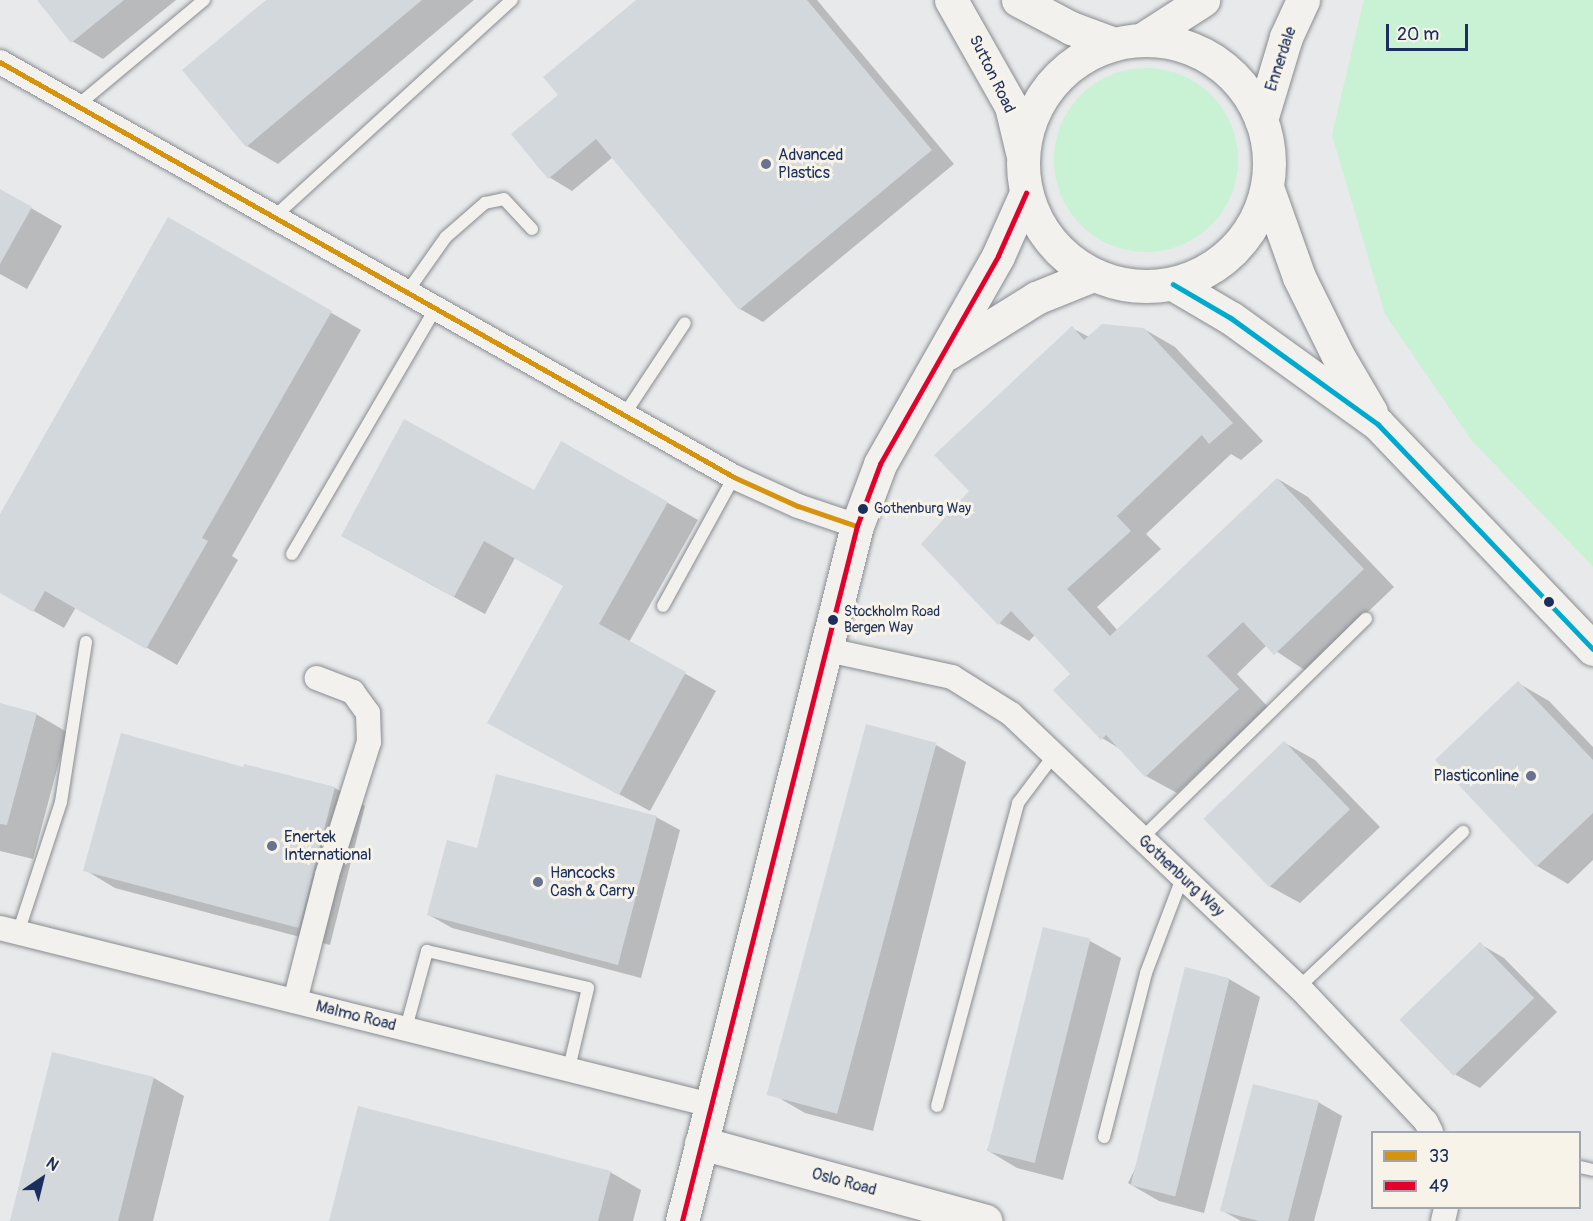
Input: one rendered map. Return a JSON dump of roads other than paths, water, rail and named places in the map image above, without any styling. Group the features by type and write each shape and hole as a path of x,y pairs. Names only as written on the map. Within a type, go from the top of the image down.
{"main road":[{"name":"Sutton Road","path":"951,0 1011,106 1022,152"},
{"path":"1018,0 1071,28 1127,42 1179,45 1214,60 1243,86 1261,120 1269,153 1267,187 1255,221 1234,250 1206,272 1173,284 1132,286 1093,275 1063,255 1045,234 1026,193 1022,152 1031,116 1051,83 1079,59 1127,42 1203,0"},
{"name":"Ennerdale","path":"1261,120 1286,37 1303,0"},
{"path":"1267,187 1299,277 1337,354 1378,424"},
{"path":"682,1221 828,650 857,526 880,464 910,405 942,358 998,255 1026,193"},
{"path":"942,358 1036,298 1093,275"},
{"path":"1173,284 1231,318 1378,424 1593,649"},
{"name":"Oslo Road","path":"701,1143 987,1221"}],"street":[{"path":"0,62 734,477 798,506 857,526"},
{"name":"Gothenburg Way","path":"828,650 952,677 1011,714 1299,987 1426,1122 1430,1131"},
{"path":"295,1001 327,875 369,742 368,713 353,692 317,678"},
{"name":"Malmo Road","path":"9,931 711,1105"}],"lane":[{"path":"78,105 204,0"},
{"path":"274,217 512,0"},
{"path":"407,292 446,237 484,203 504,199 532,230"},
{"path":"292,554 435,309"},
{"path":"624,415 685,324"},
{"path":"663,606 734,477"},
{"path":"1141,839 1366,619"},
{"path":"9,931 61,802 86,642"},
{"path":"937,1106 1018,803 1054,755"},
{"path":"1299,987 1463,832"},
{"path":"1104,1137 1146,973 1182,878"},
{"path":"406,1028 427,951 588,988 569,1068"}],"place":[{"name":"Advanced Plastics","path":"766,164"},
{"name":"Gothenburg Way","path":"863,509"},
{"name":"Stockholm Road Bergen Way","path":"833,620"},
{"name":"Plasticonline","path":"1531,776"},
{"name":"Enertek International","path":"272,846"},
{"name":"Hancocks Cash & Carry","path":"538,882"}]}
